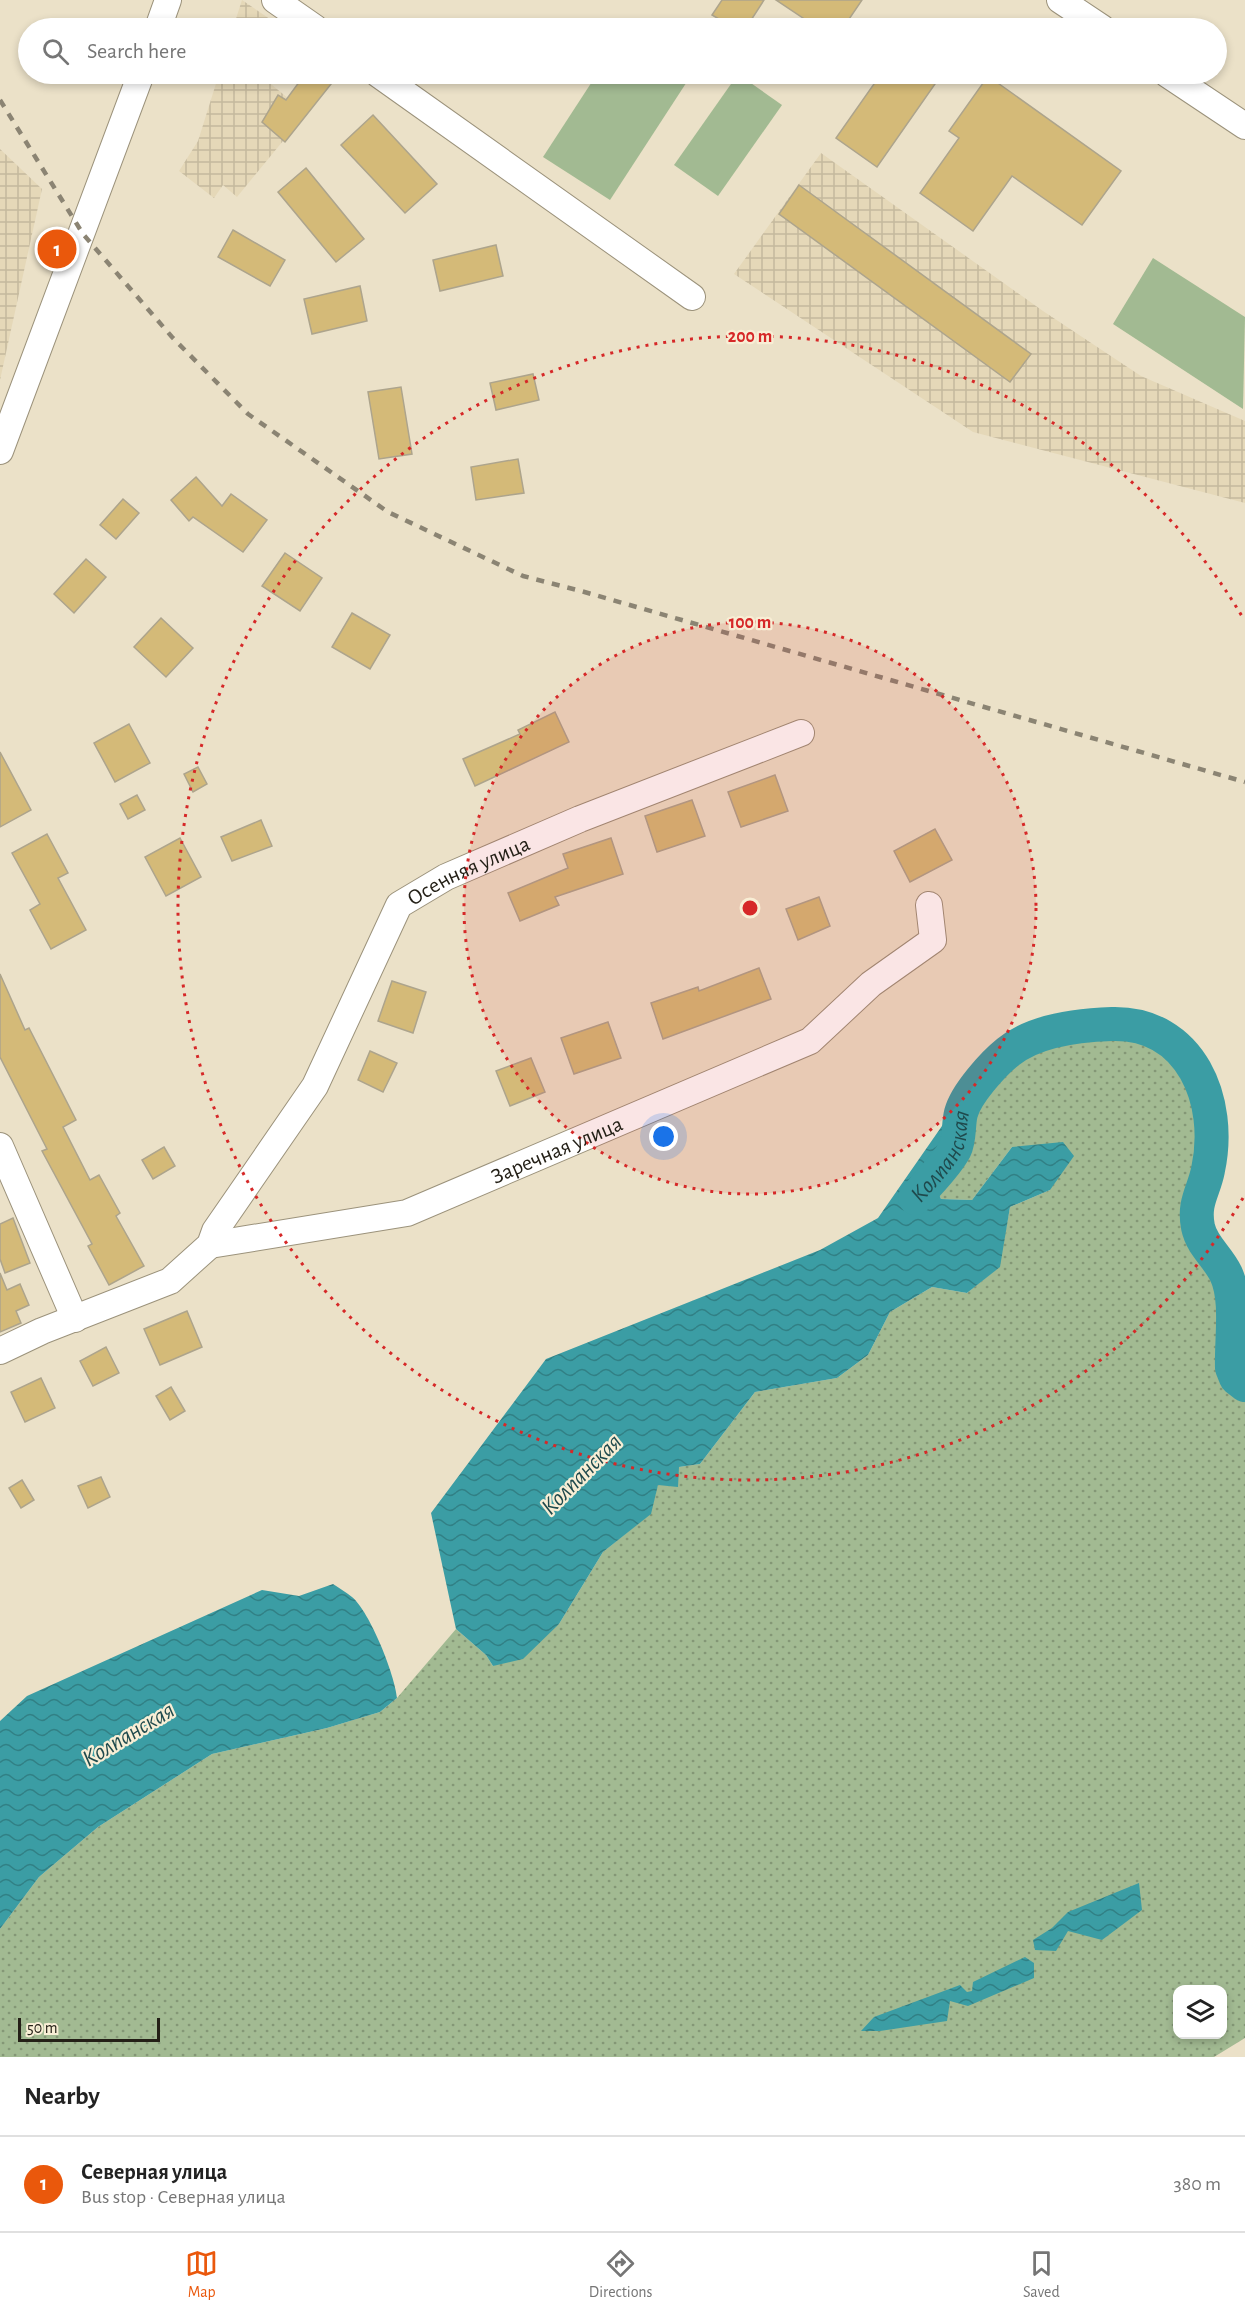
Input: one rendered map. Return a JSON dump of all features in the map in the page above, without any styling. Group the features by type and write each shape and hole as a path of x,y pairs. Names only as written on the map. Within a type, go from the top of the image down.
{"street":[{"path":"162,18 168,0"},
{"path":"274,0 300,18"},
{"path":"1060,0 1087,18"},
{"path":"0,451 137,84"},
{"path":"392,84 692,297"},
{"path":"1182,84 1245,126"},
{"name":"Осенняя улица","path":"210,1245 215,1231 315,1086 399,905 446,877 580,819 801,733"},
{"name":"Заречная улица","path":"210,1245 407,1213 810,1041 871,984 933,940 929,905"},
{"path":"0,1146 75,1319"},
{"path":"0,1351 170,1281 210,1245"}],"shaded area":[{"path":"242,0 268,18 236,18"},
{"path":"216,84 271,84 306,113 237,197 223,185 214,198 179,171 198,141"},
{"path":"0,149 42,189 0,380"},
{"path":"821,153 1043,311 1141,376 1245,421 1245,503 973,432 734,274"}],"green space":[{"path":"590,84 685,84 610,200 543,157"},
{"path":"731,84 752,84 782,105 718,196 674,165"},
{"path":"1153,258 1245,317 1243,409 1113,324"},
{"path":"1133,1024 1156,1034 1175,1046 1190,1061 1200,1079 1211,1121 1208,1169 1199,1194 1197,1222 1203,1240 1227,1277 1233,1310 1232,1368 1236,1378 1245,1385 1245,2038 1214,2057 0,2057 0,1929 39,1877 98,1827 212,1754 327,1728 380,1712 397,1698 456,1629 486,1655 493,1666 559,1624 603,1552 650,1514 658,1484 679,1467 700,1464 755,1392 837,1378 868,1355 890,1312 932,1287 967,1293 999,1267 1010,1207 1050,1190 1012,1147 972,1200 941,1199 936,1187 951,1140 965,1104 990,1069 1007,1054 1044,1035 1086,1027"}],"water":[{"path":"961,1110 936,1187 941,1199 972,1200 1012,1147 1063,1142 1074,1156 1050,1190 1010,1207 1000,1267 967,1293 932,1287 890,1312 868,1355 837,1378 755,1392 700,1464 679,1467 678,1487 658,1485 651,1514 603,1552 559,1624 523,1659 493,1666 486,1655 456,1629 431,1513 546,1359 820,1250 878,1218 951,1113"},
{"path":"333,1584 352,1597 374,1629 387,1660 397,1698 380,1712 327,1728 212,1754 98,1827 39,1877 0,1929 0,1721 27,1696 262,1590 299,1596"},
{"path":"1139,1883 1142,1910 1102,1940 1068,1931 1056,1951 1035,1950 1033,1940 1052,1928 1068,1912"},
{"path":"1025,1957 1034,1963 1034,1978 968,2006 950,2001 947,2021 880,2031 861,2031 874,2017 960,1985 967,1992 972,1991 973,1982"}],"building":[{"path":"722,0 764,0 752,18 717,18 712,15"},
{"path":"776,0 862,0 850,18 803,18"},
{"path":"298,84 331,84 285,142 262,122 278,95 286,100"},
{"path":"874,84 935,84 877,167 836,138"},
{"path":"982,84 999,84 1121,171 1082,225 1012,176 973,231 920,193 959,138 949,131"},
{"path":"373,115 437,184 405,213 341,145"},
{"path":"306,168 364,239 336,262 278,192"},
{"path":"799,185 1031,354 1010,382 779,214"},
{"path":"233,230 285,260 270,286 218,257"},
{"path":"496,245 503,276 440,291 433,260"},
{"path":"360,286 367,321 312,334 304,299"},
{"path":"533,374 539,400 496,410 490,383"},
{"path":"401,387 412,454 379,459 368,392"},
{"path":"518,459 524,493 476,500 471,467"},
{"path":"196,477 222,506 231,494 267,520 243,552 193,517 189,521 171,500"},
{"path":"123,499 139,513 116,539 100,525"},
{"path":"285,553 322,578 300,611 262,586"},
{"path":"86,559 106,577 74,613 54,594"},
{"path":"352,613 390,635 370,669 332,647"},
{"path":"161,618 193,648 166,677 134,647"},
{"path":"555,712 569,742 475,786 463,759 520,734 518,730"},
{"path":"129,724 150,763 115,782 94,743"},
{"path":"0,752 31,810 0,827"},
{"path":"198,767 207,784 193,792 184,774"},
{"path":"775,775 788,811 741,827 728,792"},
{"path":"137,795 145,810 128,819 120,804"},
{"path":"692,800 705,836 657,852 645,816"},
{"path":"261,820 272,846 232,861 221,837"},
{"path":"935,829 952,860 910,882 894,851"},
{"path":"47,834 68,873 58,878 86,930 51,949 30,910 40,904 12,853"},
{"path":"180,838 201,877 166,896 145,857"},
{"path":"611,838 623,874 555,897 559,905 520,921 508,893 568,868 563,854"},
{"path":"819,897 830,926 798,940 786,909"},
{"path":"759,968 771,999 663,1039 651,1003 698,987 699,991"},
{"path":"0,974 25,1030 29,1028 76,1120 63,1127 90,1180 99,1175 120,1213 116,1216 144,1266 109,1285 88,1246 92,1244 42,1151 47,1149 0,1057"},
{"path":"392,981 426,992 413,1033 378,1021"},
{"path":"608,1022 621,1058 574,1074 561,1038"},
{"path":"370,1051 397,1063 383,1092 358,1080"},
{"path":"531,1058 545,1092 510,1106 496,1071"},
{"path":"164,1147 175,1166 153,1179 142,1160"},
{"path":"13,1218 30,1263 5,1273 0,1259 0,1224"},
{"path":"0,1273 7,1290 20,1284 29,1305 16,1311 21,1323 0,1332"},
{"path":"187,1311 202,1347 160,1365 144,1329"},
{"path":"106,1347 119,1373 93,1386 80,1361"},
{"path":"41,1378 55,1408 25,1422 11,1392"},
{"path":"171,1387 185,1411 170,1420 156,1396"},
{"path":"101,1477 110,1497 88,1508 78,1486"},
{"path":"22,1480 34,1500 21,1508 9,1488"}],"waterway":[{"name":"Колпанская","path":"915,1198 942,1168 955,1149 961,1113 974,1089 1008,1052 1031,1038 1071,1027 1112,1024 1139,1027 1162,1036 1181,1051 1195,1070 1205,1093 1210,1118 1211,1144 1208,1170 1197,1210 1198,1227 1203,1240 1223,1268 1230,1284 1233,1308 1232,1368 1236,1378 1245,1385"}],"railway":[{"path":"0,100 83,234 172,337 248,414 388,512 523,576 1245,782"}],"place":[{"name":"Северная улица","path":"57,249"}]}
